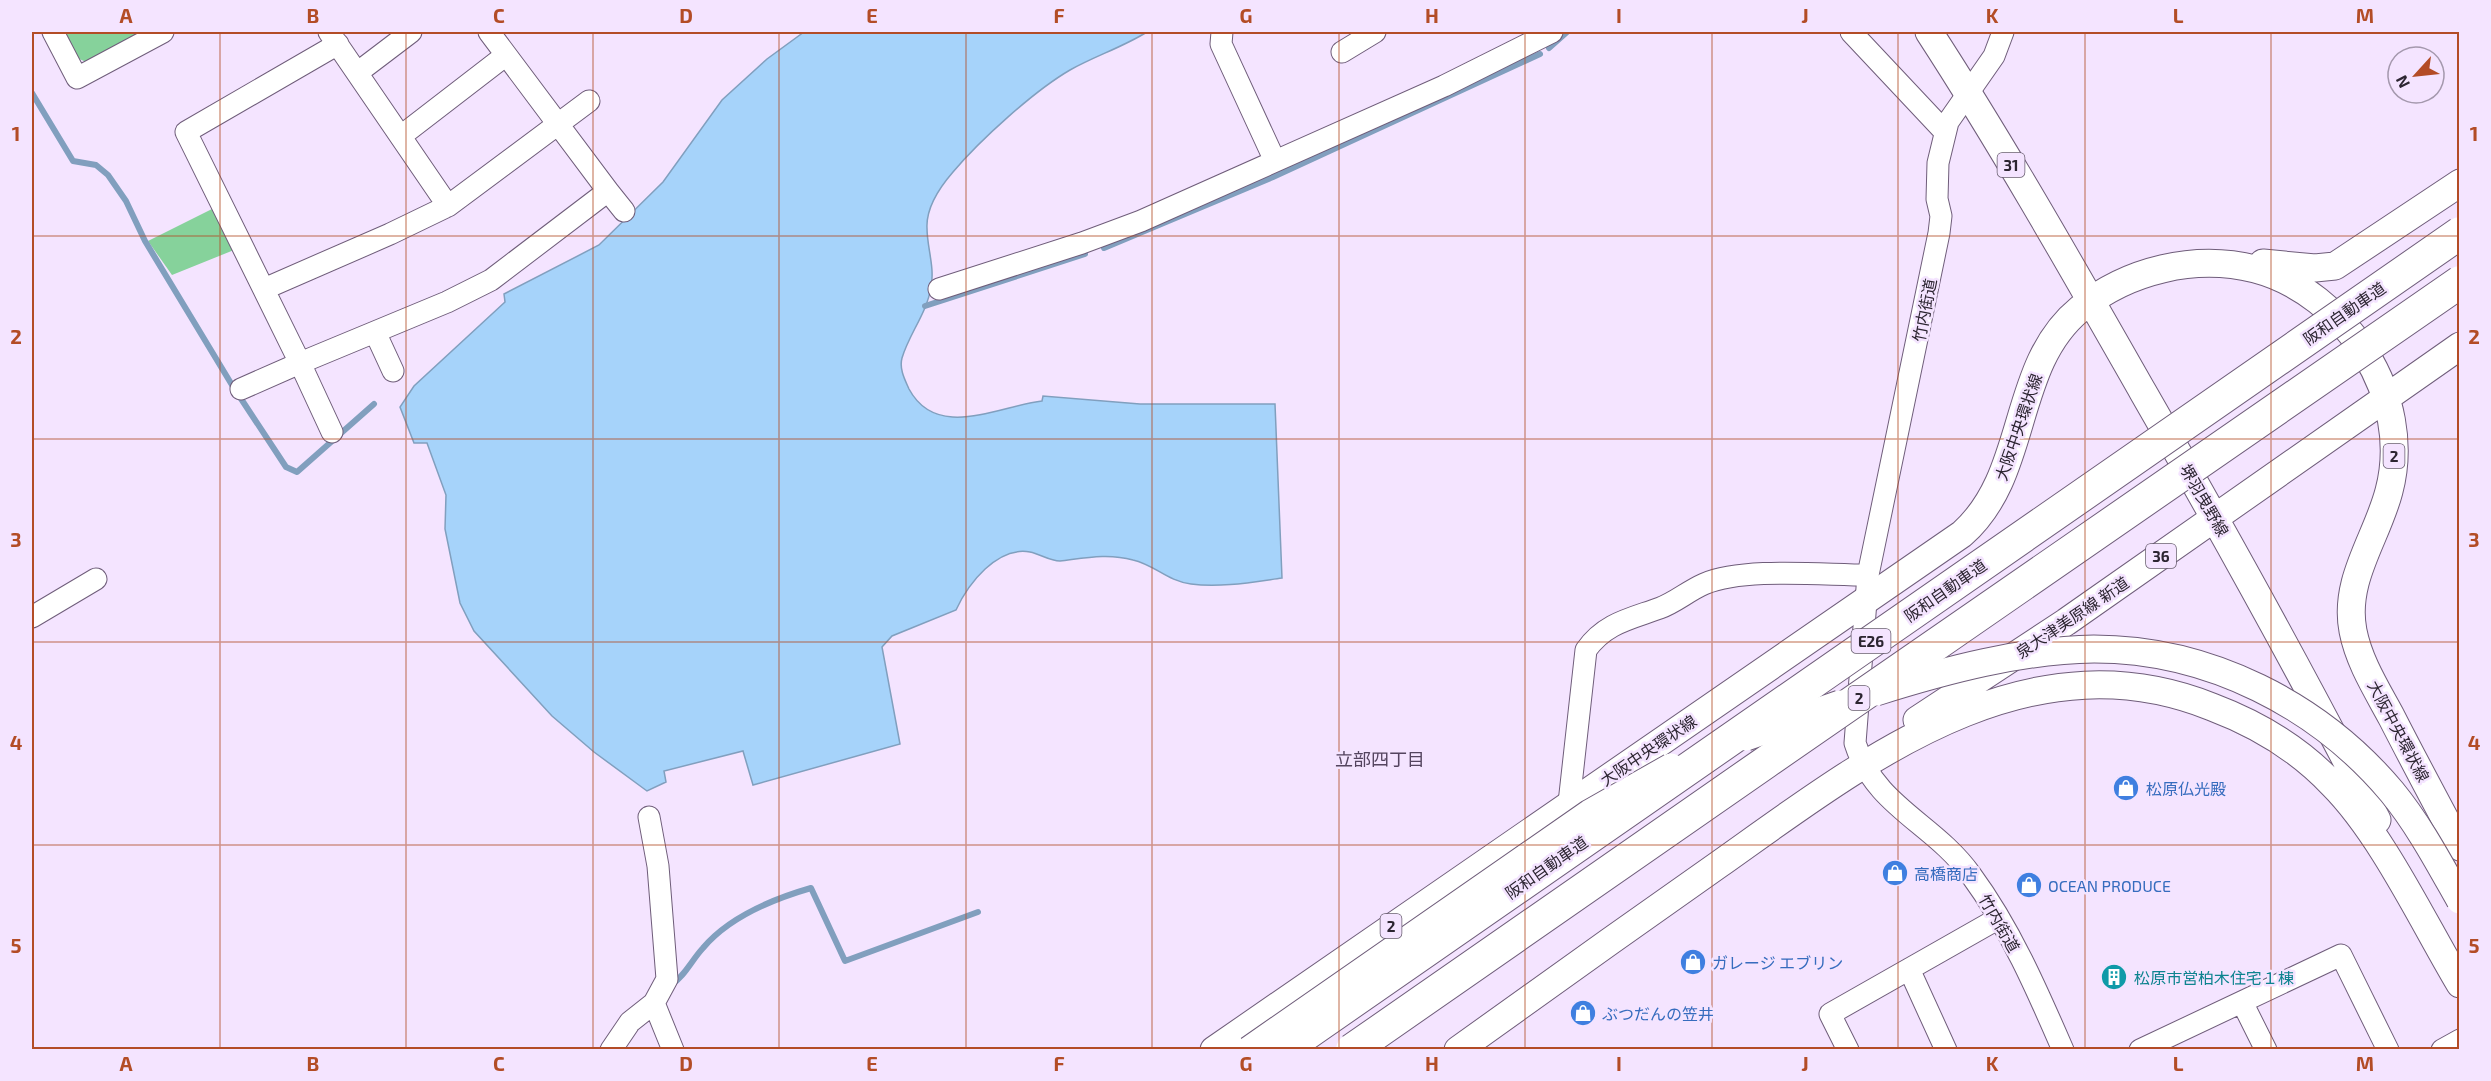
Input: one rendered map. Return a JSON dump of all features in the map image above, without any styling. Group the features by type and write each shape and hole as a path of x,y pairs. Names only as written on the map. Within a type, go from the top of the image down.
{"highway":[{"name":"阪和自動車道","path":"1283,1050 2460,233"},
{"name":"E26","path":"1352,1050 1794,740 2104,530 2460,282"}],"main road":[{"name":"堺羽曳野線","path":"1929,32 1967,91 2091,301 2215,518 2313,694 2460,983"},
{"path":"2225,264 2275,263 2315,268 2336,266 2460,183"},
{"name":"大阪中央環状線","path":"1214,1050 1962,534 1986,507 2010,460 2028,397 2046,352 2068,320 2091,301 2130,279 2187,265 2225,264 2245,267 2282,278 2301,287 2327,306 2354,336 2371,365 2385,398 2393,438 2393,473 2385,506 2356,578 2351,611 2352,627 2369,675 2460,847"},
{"name":"泉大津美原線 新道","path":"1862,764 1895,735 1965,686 2066,622 2460,346"},
{"name":"大阪中央環状線","path":"1249,1050 1590,813 1635,785 1750,735 1865,696 1952,671 2041,653 2094,650 2166,657 2234,677 2295,707 2344,744 2392,793 2421,834 2460,900"},
{"path":"1458,1050 1862,764 1951,718 1999,700 2073,686 2137,687 2204,703 2270,735 2293,749 2332,783 2379,848 2460,983"}],"street":[{"path":"53,32 77,78 163,32"},
{"path":"357,73 411,32"},
{"path":"489,32 556,125 624,211"},
{"path":"1222,32 1221,44 1275,161"},
{"path":"1342,52 1376,32"},
{"path":"939,289 1100,236 1275,161 1529,37 1552,32"},
{"path":"1851,32 1945,132"},
{"name":"竹内街道","path":"2003,32 1994,56 1967,91 1948,122 1940,149 1937,183 1941,216 1939,233 1868,574 1855,742 1862,764 1879,790 1955,856 1971,874 1999,918 2063,1050"},
{"path":"332,432 186,132 334,38 448,206"},
{"path":"401,136 507,55"},
{"path":"264,289 448,206 589,101"},
{"path":"241,389 447,302 491,280 608,191"},
{"path":"375,332 393,371"},
{"path":"1569,803 1586,650 1596,635 1611,626 1673,603 1704,584 1742,575 1868,574"},
{"path":"32,617 96,579"},
{"path":"611,1050 630,1022 654,1002 667,979 658,866 649,817"},
{"path":"1848,1050 1830,1014 1999,918"},
{"path":"2142,1049 2341,955 2388,1050"},
{"path":"1909,969 1946,1050"},
{"path":"654,1002 673,1050"},
{"path":"2242,1002 2266,1050"},
{"path":"2442,1050 2460,1041"}],"green space":[{"path":"63,32 146,32 91,64 77,58"},
{"path":"214,208 234,250 172,275 148,241"}],"water":[{"path":"804,32 1147,32 1070,70 1040,90 978,146 943,184 931,205 927,220 932,272 929,297 905,349 901,362 902,370 909,389 921,405 936,414 952,417 988,413 1042,401 1043,396 1140,404 1275,404 1282,578 1236,584 1202,585 1175,580 1148,565 1124,558 1097,557 1060,561 1030,552 1006,555 985,569 968,589 956,610 892,636 882,647 900,744 753,785 743,751 664,771 666,782 647,791 594,752 552,716 474,631 460,603 445,529 446,495 427,443 414,443 400,407 414,386 505,302 504,294 599,245 663,182 722,100 767,59"}],"waterway":[{"path":"1549,48 1567,32"},
{"path":"1104,248 1273,177 1540,54"},
{"path":"32,93 73,161 96,165 108,175 126,201 145,241 232,385 286,467 297,472 374,404"},
{"path":"925,306 1085,254"},
{"path":"670,986 684,973 703,948 726,927 752,910 811,888 845,961 978,912"}],"place":[{"name":"松原仏光殿","path":"2126,788"},
{"name":"高橋商店","path":"1895,873"},
{"name":"OCEAN PRODUCE","path":"2029,885"},
{"name":"ガレージ エブリン","path":"1693,962"},
{"name":"松原市営柏木住宅１棟","path":"2114,977"},
{"name":"ぶつだんの笠井","path":"1583,1013"}],"district":[{"name":"立部四丁目","path":"1380,759"}]}
